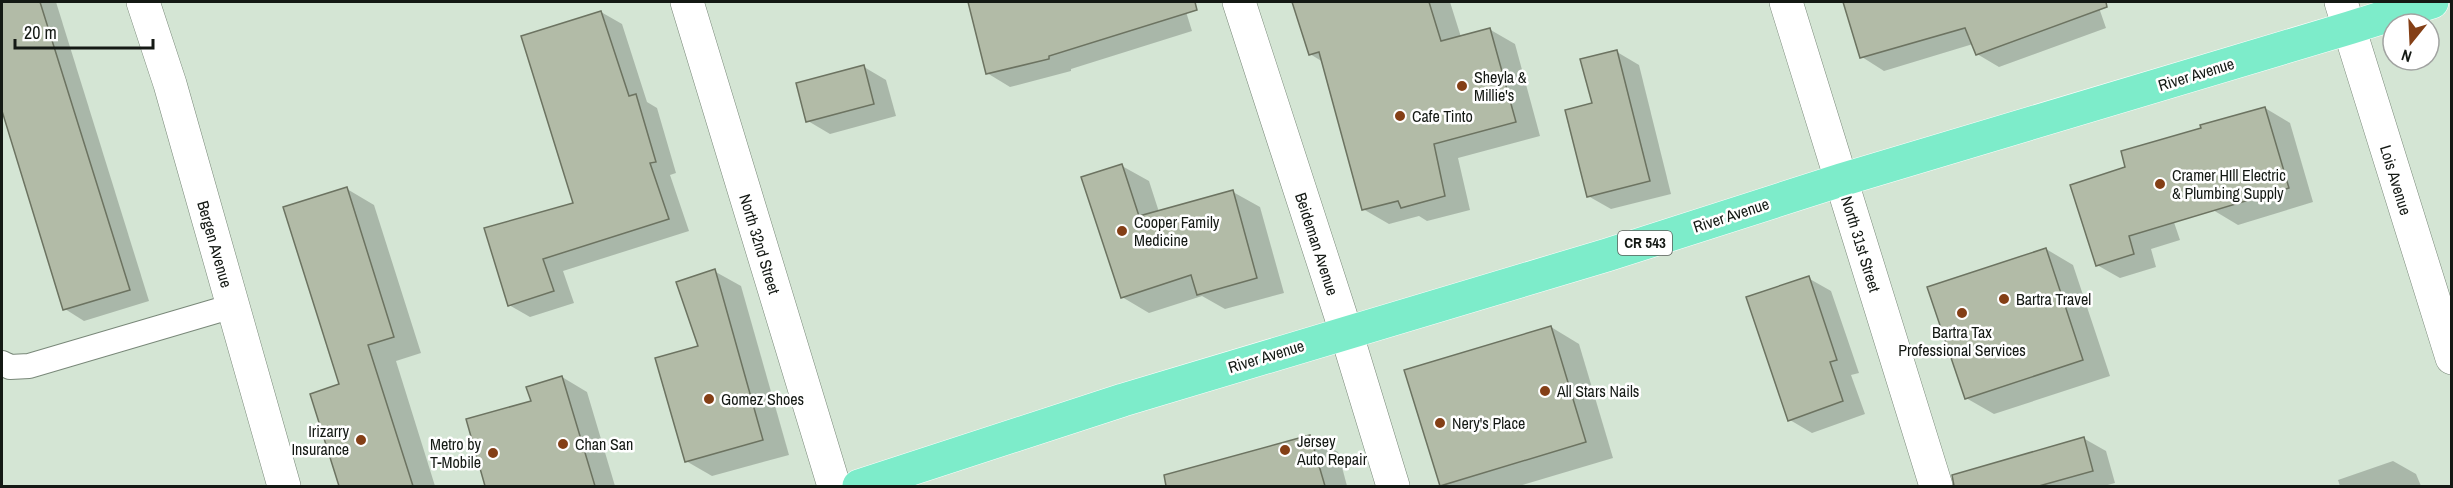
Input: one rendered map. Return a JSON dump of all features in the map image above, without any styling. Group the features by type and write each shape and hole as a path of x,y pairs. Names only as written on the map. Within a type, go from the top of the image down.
{"main road":[{"name":"River Avenue","path":"859,486 1123,400 1607,255 2345,15 2432,2"}],"street":[{"name":"Bergen Avenue","path":"143,2 170,84 284,486"},
{"name":"North 32nd Street","path":"687,2 834,486"},
{"name":"Beideman Avenue","path":"1239,2 1346,332 1393,486"},
{"name":"North 31st Street","path":"1786,2 1936,486"},
{"name":"Lois Avenue","path":"2345,15 2451,358"}],"lane":[{"path":"2,363 10,367 29,366 232,306"}],"building":[{"path":"2,2 40,2 130,290 63,310 2,111"},
{"path":"968,2 1195,2 1197,10 1049,56 1049,59 986,74"},
{"path":"1292,2 1429,2 1441,41 1490,28 1516,122 1434,144 1445,196 1401,208 1398,201 1362,210 1319,52 1309,55"},
{"path":"1843,2 2106,2 2107,7 1976,55 1965,28 1860,58"},
{"path":"601,11 629,96 636,94 656,162 650,163 669,219 543,259 554,291 508,306 484,228 573,203 521,36"},
{"path":"1617,50 1650,181 1587,197 1565,110 1592,103 1580,59"},
{"path":"864,65 874,104 806,122 796,83"},
{"path":"2265,107 2289,188 2129,236 2134,254 2096,266 2070,185 2125,167 2121,151"},
{"path":"1122,164 1139,216 1233,190 1257,278 1197,295 1191,275 1121,298 1081,177"},
{"path":"347,187 394,337 368,345 413,486 339,486 310,394 339,384 283,207"},
{"path":"2046,248 2083,360 1965,399 1927,287"},
{"name":"Gomez Shoes","path":"715,269 763,440 685,462 655,358 698,346 676,282"},
{"path":"1809,276 1837,360 1830,362 1843,401 1788,421 1746,297"},
{"path":"1551,326 1586,442 1440,486 1404,370"},
{"path":"562,376 595,486 485,486 466,419 531,401 526,387"},
{"name":"Jersey Auto Repair","path":"1310,435 1325,486 1166,486 1164,475"},
{"path":"2084,437 2093,471 2039,486 1954,486 1952,475"}],"place":[{"name":"Sheyla & Millie's","path":"1462,86"},
{"name":"Cafe Tinto","path":"1400,116"},
{"name":"Cramer HIll Electric & Plumbing Supply","path":"2160,184"},
{"name":"Cooper Family Medicine","path":"1122,231"},
{"name":"Bartra Travel","path":"2004,299"},
{"name":"Bartra Tax Professional Services","path":"1962,313"},
{"name":"All Stars Nails","path":"1545,391"},
{"name":"Gomez Shoes","path":"709,399"},
{"name":"Nery's Place","path":"1440,423"},
{"name":"Irizarry Insurance","path":"361,440"},
{"name":"Chan San","path":"563,444"},
{"name":"Jersey Auto Repair","path":"1285,450"},
{"name":"Metro by T-Mobile","path":"493,453"}]}
